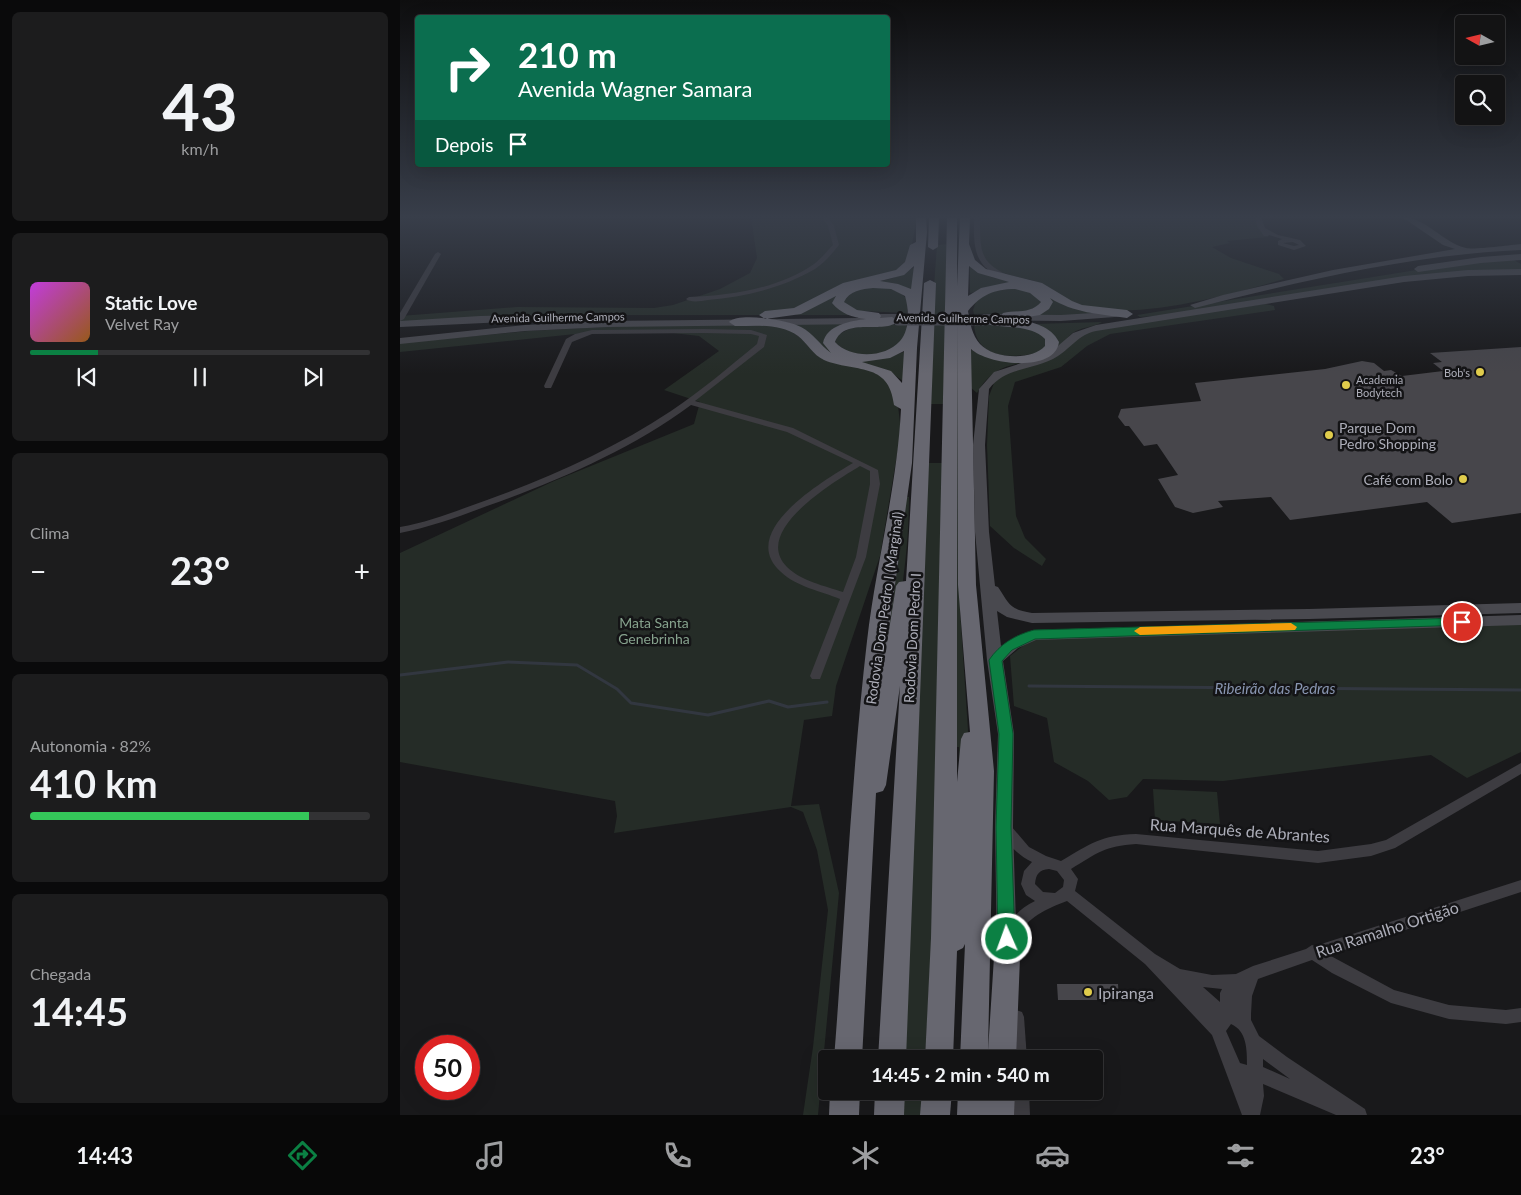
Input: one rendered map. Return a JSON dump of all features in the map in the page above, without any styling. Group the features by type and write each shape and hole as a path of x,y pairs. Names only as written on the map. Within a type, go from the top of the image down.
{"highway":[{"path":"740,319 797,311 846,285 900,273 904,269"},
{"name":"Rodovia Dom Pedro I (Marginal)","path":"849,1050 864,779 878,638 904,460 901,319 918,288 920,269"},
{"name":"Rodovia Dom Pedro I","path":"892,1050 928,300 932,269"},
{"path":"940,1050 944,938 951,269"},
{"path":"941,1032 956,926 972,721 967,654 963,318 964,269"},
{"path":"980,269 1003,279 1038,285 1068,304 1081,308 1126,314"},
{"path":"901,319 845,327 834,332 829,343 839,352 847,355 879,357 894,353 905,346 901,319 910,294 901,288 891,286 874,285 852,289 839,299 838,303 841,307 851,312 901,319"},
{"path":"963,318 977,294 1002,286 1031,289 1040,293 1047,302 1041,309 1032,313 986,319"},
{"path":"963,318 974,346 992,356 1007,359 1036,357 1044,354 1052,345 1052,340 1046,333 1036,328 1025,324 986,319"},
{"path":"740,319 789,327 802,332 827,356 875,370 895,380 902,394 901,431 904,460"},
{"path":"854,982 881,736 908,569 918,525"},
{"path":"968,612 978,693 983,769 983,866 974,1050"},
{"path":"1002,1050 1007,957"},
{"path":"844,1115 845,1100"},
{"path":"889,1115 890,1100"},
{"path":"935,1115 936,1100"},
{"path":"972,1115 973,1100"},
{"path":"999,1115 1000,1100"}],"main road":[{"path":"1193,306 1254,290 1359,269"},
{"name":"Avenida Guilherme Campos","path":"986,319 1061,318 1126,314 1193,306 1415,269"},
{"name":"Avenida Guilherme Campos","path":"1007,957 1004,827 1006,734 995,660 988,575 982,532 979,445 984,389 988,382 994,375 1002,371 1054,354 1072,337 1081,332 1114,324 1413,278 1468,273 1521,272"},
{"name":"Avenida Guilherme Campos","path":"400,324 526,318 1083,320 1176,315"},
{"path":"510,330 494,330 483,327 494,320 526,318"},
{"name":"Avenida Guilherme Campos","path":"400,341 510,330 740,319"},
{"path":"988,575 997,602 1005,611 1032,618 1309,614 1521,608"},
{"path":"1032,618 1022,623 1022,626 1025,632 1034,634 1521,620"},
{"path":"995,660 1007,647 1018,640 1034,634"}],"street":[{"path":"400,319 429,269"},
{"path":"690,299 719,296 773,286 809,269"},
{"path":"993,269 1002,275 1038,285"},
{"path":"400,530 446,518 511,495 596,456 659,423 689,402 761,345 763,335 751,332 703,331 592,332 569,341 548,386"},
{"path":"689,402 790,430 874,470 875,484 861,557 816,676"},
{"path":"846,597 795,577 773,557 771,548 774,534 797,506 828,482 859,463"},
{"name":"Rua Marquês de Abrantes","path":"1055,865 1101,844 1136,840 1318,857 1371,850 1390,844 1521,768"},
{"path":"1004,827 1018,846 1032,857 1055,865 1071,880 1070,889 1063,897 1051,900 1030,910 1018,919 1012,932 1007,957 1014,977 1018,1050"},
{"path":"1051,900 1034,893 1028,884 1030,873 1033,869 1055,865"},
{"name":"Rua Ramalho Ortigão","path":"1237,981 1312,952 1521,886"},
{"path":"1067,893 1281,1063 1359,1115"},
{"path":"1312,952 1337,968 1391,996 1449,1012 1506,1017 1521,1015"},
{"path":"1150,959 1177,975 1229,1021"},
{"path":"1229,1021 1242,1004 1245,990 1254,973"},
{"path":"1177,975 1212,982 1237,981"},
{"path":"1237,981 1228,993 1229,1021 1234,1068 1251,1115"},
{"path":"1251,1115 1256,1096 1254,1073 1256,1057 1252,1040"},
{"path":"1234,1068 1240,1072 1254,1073 1354,1115"},
{"path":"1021,1100 1022,1115"}],"green space":[{"path":"752,269 901,269 851,284 809,306 775,315 513,315 400,322 400,316 517,307 654,308 673,305 720,289 750,273"},
{"path":"915,269 913,292 884,284 839,295 851,315 795,315 833,294 893,278"},
{"path":"935,269 947,269 945,314 932,314"},
{"path":"970,269 976,269 994,278 1036,286 1072,307 1098,315 1027,316 1050,307 1051,301 1045,294 1031,287 1016,285 991,286 970,293"},
{"path":"995,269 1264,269 1279,274 1284,279 1179,305 1122,310 1097,309 1075,303 1042,284"},
{"path":"1423,269 1521,269 1521,271 1473,272 1167,315 1140,317 1137,315"},
{"path":"881,287 896,291 908,300 907,313 860,311 846,307 843,299 847,295 865,288"},
{"path":"1019,288 1040,297 1041,304 1018,313 974,314 973,310 978,296 989,291"},
{"path":"1265,304 1274,306 1275,310 1110,334 1087,346 1061,367 1015,382 1008,406 1016,516 1025,538 1046,559 1042,566 1014,548 990,526 987,445 989,396 994,383 1003,373 1018,368 1084,333 1119,324"},
{"path":"852,322 828,334 847,357 893,356 906,351 903,381 893,374 825,352 793,324"},
{"path":"1102,322 1073,333 1059,348 1045,356 1003,368 994,373 985,381 977,393 970,387 970,349 993,359 1003,360 1023,357 1057,346 1034,324"},
{"path":"933,323 946,323 943,404 931,404"},
{"path":"956,323 960,323 960,610 968,730 960,801 959,747 955,747"},
{"name":"Mata Santa Genebrinha","path":"661,324 783,325 832,361 863,366 895,380 901,431 880,556 836,686 832,716 804,720 791,806 819,804 839,893 824,1050 818,1050 818,1115 803,1115 813,1047 828,910 817,850 803,812 791,807 614,833 617,816 615,801 400,762 400,553 554,481 694,424 700,402 664,390 719,351 699,336 673,333 585,333 400,352 400,343 528,331"},
{"path":"880,324 906,325 907,331 894,351 874,356 853,355 835,343 836,337 846,330"},
{"path":"974,324 1029,327 1044,334 1049,344 1043,352 1021,356 999,354 990,351 982,345 976,336"},
{"path":"928,463 943,463 933,919 926,1050 904,1050"},
{"path":"906,497 909,497 903,581 879,720 884,635"},
{"path":"1521,624 1521,752 1467,778 1431,755 1223,781 1143,779 1127,797 1109,800 1088,781 1054,762 1047,718 1014,706 1010,656 1029,641 1048,636"},
{"path":"1153,789 1217,792 1220,824 1155,820"},
{"path":"902,1100 922,1100 921,1115 901,1115"}],"building":[{"name":"Parque Dom Pedro Shopping","path":"1521,347 1521,513 1452,523 1427,502 1290,520 1271,497 1218,501 1223,507 1193,513 1175,507 1158,479 1178,475 1157,444 1144,446 1129,426 1125,426 1118,417 1121,409 1201,401 1195,383 1325,369 1362,361 1374,363 1384,371 1391,370 1402,376 1443,371 1433,363 1442,362 1430,353"},
{"name":"Ipiranga","path":"1057,984 1118,984 1119,1000 1058,1000"}],"waterway":[{"name":"Ribeirão das Pedras","path":"400,675 508,662 577,665 617,689 631,703 708,715 769,701 788,707 827,702"},
{"name":"Ribeirão das Pedras","path":"1029,686 1521,690"}],"slow traffic":[{"path":"1140,631 1291,627"}],"place":[{"name":"Bob's","path":"1480,372"},
{"name":"Academia Bodytech","path":"1346,385"},
{"name":"Parque Dom Pedro Shopping","path":"1329,435"},
{"name":"Café com Bolo","path":"1463,479"},
{"name":"Ipiranga","path":"1088,992"}],"route":[{"path":"1007,939 1004,827 1006,734 995,660 1007,647 1018,640 1034,634 1462,622"}]}
